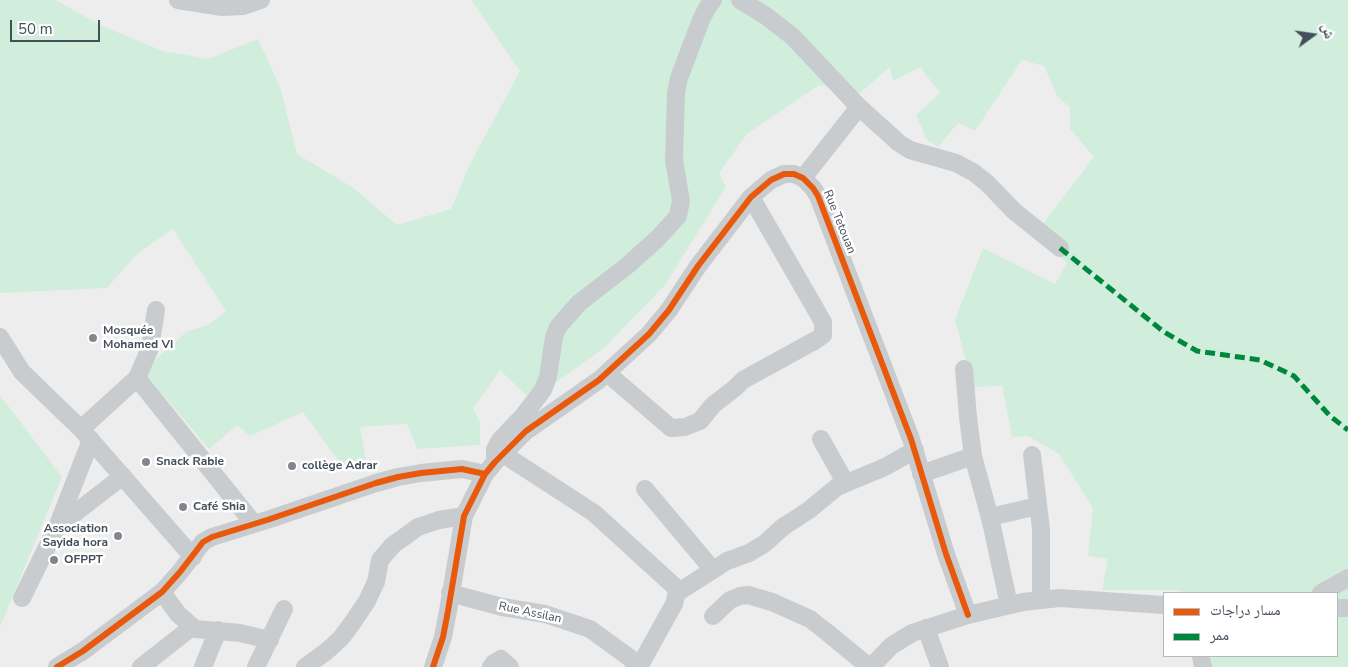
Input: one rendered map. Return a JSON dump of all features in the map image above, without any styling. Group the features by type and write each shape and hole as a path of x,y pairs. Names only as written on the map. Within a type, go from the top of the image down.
{"street":[{"path":"178,0 222,7 243,6 261,0"},
{"path":"494,463 497,444 523,416 543,390 549,372 554,337 558,327 579,303 628,266 678,216 681,201 674,160 676,94 701,20 713,0"},
{"path":"740,0 766,16 792,36 859,107 910,150 956,163 973,172 987,183 1014,211 1060,248"},
{"path":"433,667 443,637 464,516 494,463 526,431 607,373 661,321 698,266 751,197 771,180 784,174 794,174 803,178 859,107"},
{"name":"Rue Tetouan","path":"803,178 813,188 823,208 915,450 946,554 968,615"},
{"path":"607,373 671,428 685,427 700,421 713,405 743,380 816,340 823,334 823,322 751,197"},
{"path":"22,598 57,527 86,435 137,378 150,348 156,310"},
{"path":"0,337 7,364 40,390 86,435 193,557"},
{"path":"964,369 973,456 990,517 1009,605"},
{"path":"137,378 254,524"},
{"path":"821,439 845,482"},
{"path":"636,664 674,604 677,593 727,561 757,549 783,527 845,482 884,467 915,450"},
{"path":"1032,455 1040,530 1041,599"},
{"path":"921,474 973,456"},
{"path":"60,666 162,592 207,539 376,483 421,473 462,469 494,463 594,513 671,582 677,593"},
{"path":"57,527 123,476"},
{"path":"645,489 713,570"},
{"path":"990,517 1038,506"},
{"path":"306,667 334,645 354,622 364,607 376,582 380,560 393,544 418,527 439,520 464,516"},
{"path":"1323,592 1348,578"},
{"path":"162,592 178,614 192,627 199,630 218,630 270,640"},
{"name":"Rue Assilan","path":"450,593 502,607 545,614 590,629 636,664"},
{"path":"713,616 730,600 740,596 748,595 772,602 810,619 870,667 890,646 912,633 968,615 1009,605 1041,599 1060,598 1163,605"},
{"path":"256,667 284,609"},
{"path":"141,667 192,627"},
{"path":"926,628 940,667"},
{"path":"203,667 218,630"},
{"path":"491,667 494,663 501,660 510,667"}],"green space":[{"path":"0,0 56,0 102,26 163,51 208,59 258,39 280,87 297,154 352,187 397,225 451,209 469,166 520,71 471,0 1348,0 1348,667 1209,667 1212,657 1338,657 1338,592 1102,590 1108,559 1088,556 1093,508 1059,454 1028,436 1012,437 1002,386 973,387 955,320 983,248 1055,284 1067,263 1036,233 1094,157 1070,129 1070,107 1057,96 1044,66 1022,60 975,131 958,123 938,147 927,140 916,115 940,93 920,67 893,81 890,67 860,93 819,85 747,134 719,173 726,187 665,285 604,348 531,400 500,370 473,409 480,422 480,445 417,449 407,424 360,427 366,459 343,467 303,412 250,436 237,425 209,449 143,371 187,331 208,325 226,311 173,229 137,254 107,288 0,293"},
{"path":"0,395 62,477 0,627"}],"marked path":[{"path":"1060,248 1164,332 1197,351 1260,360 1294,376 1330,416 1348,430"}],"cycle path":[{"path":"433,667 443,637 464,516 485,474 526,431 599,380 649,334 669,310 698,266 751,197 771,180 784,174 794,174 803,178 818,196 911,439 946,554 968,615"},
{"path":"57,667 83,651 162,592 203,542 212,537 398,477 462,469 485,474"}],"place":[{"name":"Mosquée Mohamed VI","path":"93,338"},
{"name":"Snack Rabie","path":"146,462"},
{"name":"collège Adrar","path":"292,466"},
{"name":"Café Shia","path":"183,507"},
{"name":"Association Sayida hora","path":"118,536"},
{"name":"OFPPT","path":"54,560"}]}
